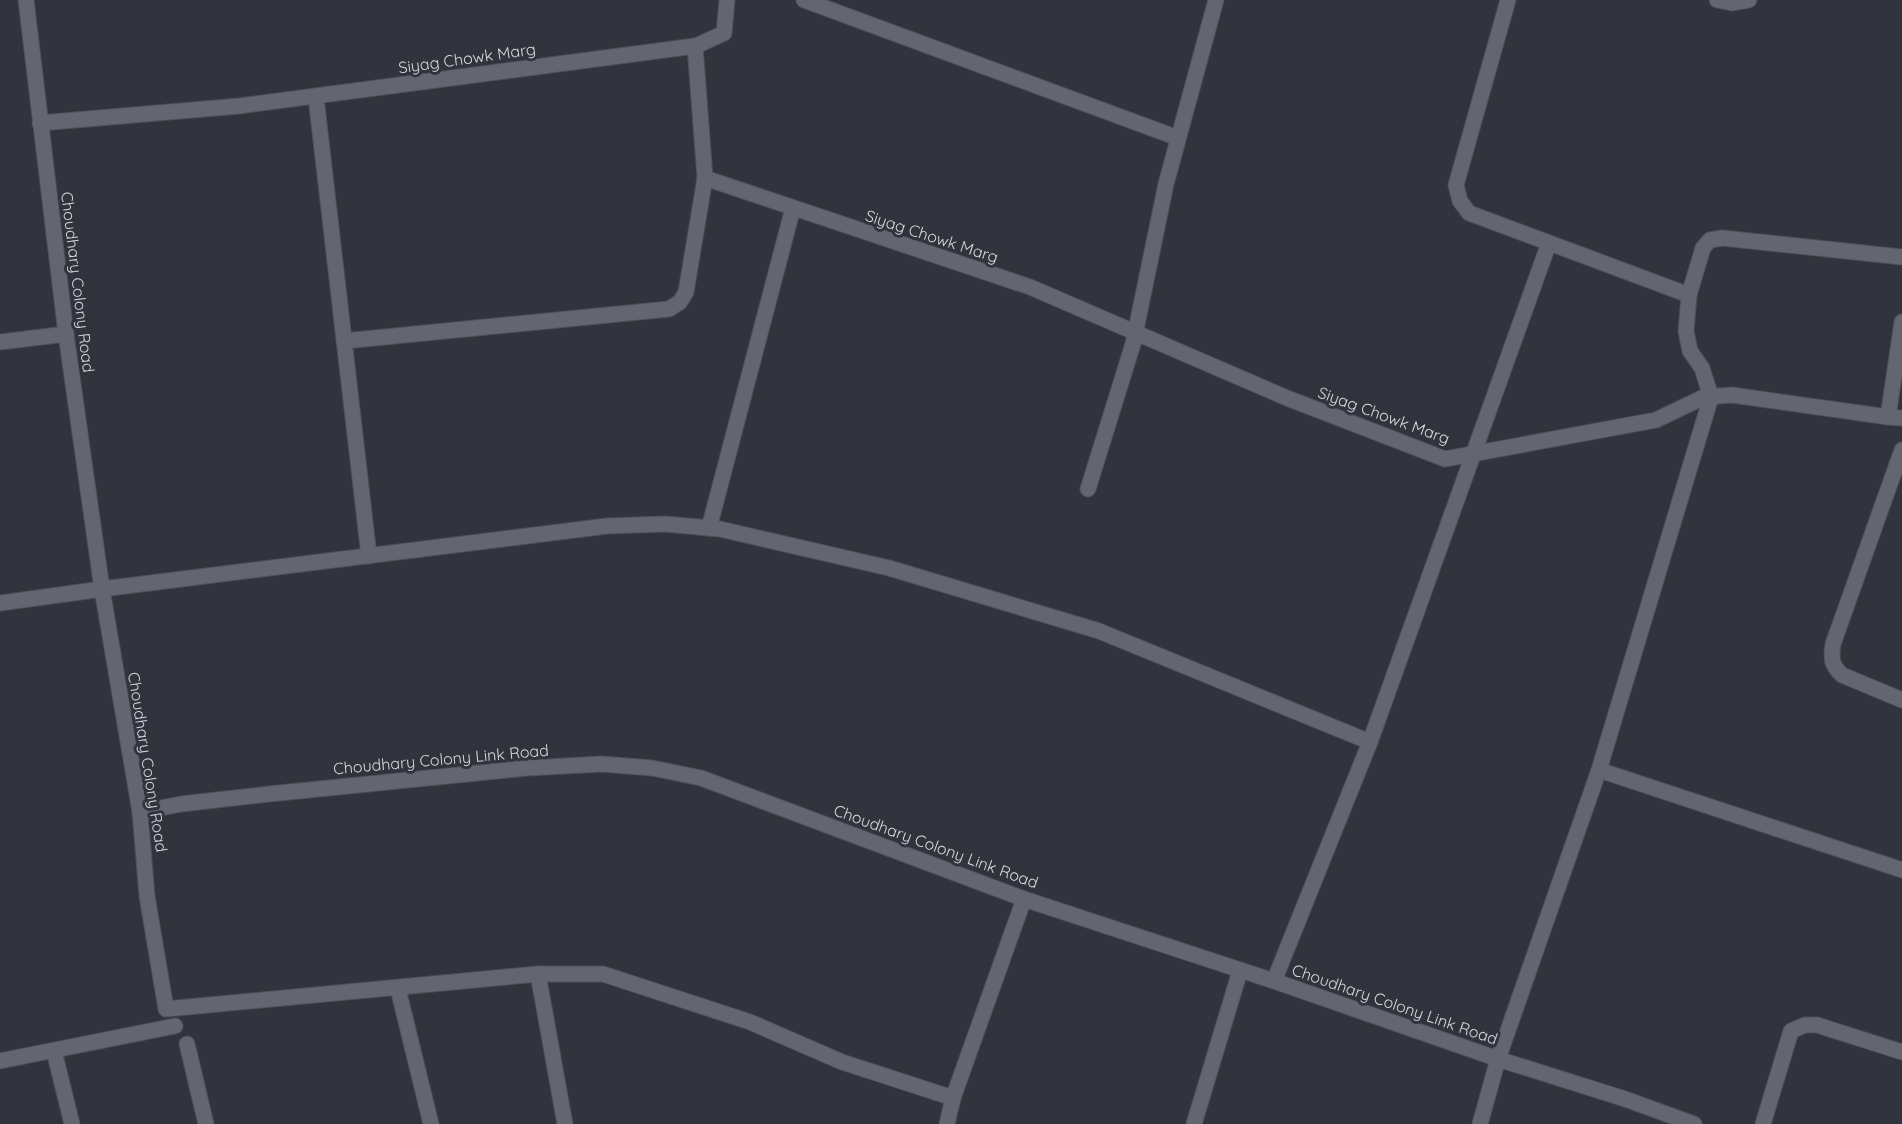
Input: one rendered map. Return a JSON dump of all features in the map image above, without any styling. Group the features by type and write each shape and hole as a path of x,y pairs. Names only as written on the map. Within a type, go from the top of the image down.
{"street":[{"name":"Choudhary Colony Road","path":"26,0 66,334 102,589 140,812 149,908 166,1009 538,974"},
{"name":"Siyag Chowk Marg","path":"40,123 239,106 694,47 724,33 727,0"},
{"path":"804,0 1178,138"},
{"path":"1088,489 1135,332 1166,184 1216,0"},
{"path":"1508,0 1456,185 1460,201 1469,213 1689,296"},
{"path":"1717,0 1732,3 1749,0"},
{"path":"344,341 669,309 680,302 686,292 705,178 694,47"},
{"path":"317,106 369,556"},
{"name":"Siyag Chowk Marg","path":"705,178 1030,287 1287,398 1445,459 1656,420 1704,397 1732,395 1895,418"},
{"path":"709,528 793,208"},
{"path":"1480,1124 1497,1059 1599,770 1711,397 1702,368 1690,351 1686,332 1689,296 1703,249 1710,240 1722,238 1902,257"},
{"path":"1274,981 1370,742 1550,243"},
{"path":"1895,418 1902,322"},
{"path":"0,342 66,334"},
{"path":"1902,450 1833,644 1831,659 1834,668 1842,675 1902,700"},
{"path":"0,603 607,526 665,524 709,528 889,568 1099,631 1370,742"},
{"name":"Choudhary Colony Link Road","path":"140,812 181,804 527,768 602,764 652,768 701,778 1024,899 1274,981 1497,1059 1694,1124"},
{"path":"1599,770 1902,870"},
{"path":"947,1124 953,1098 1024,899"},
{"path":"1194,1124 1240,971"},
{"path":"565,1124 538,974 603,974 750,1022 842,1062 953,1098"},
{"path":"400,997 431,1124"},
{"path":"1763,1124 1791,1031 1805,1025 1817,1025 1902,1052"},
{"path":"0,1061 175,1026"},
{"path":"187,1044 206,1124"},
{"path":"54,1051 72,1124"}]}
